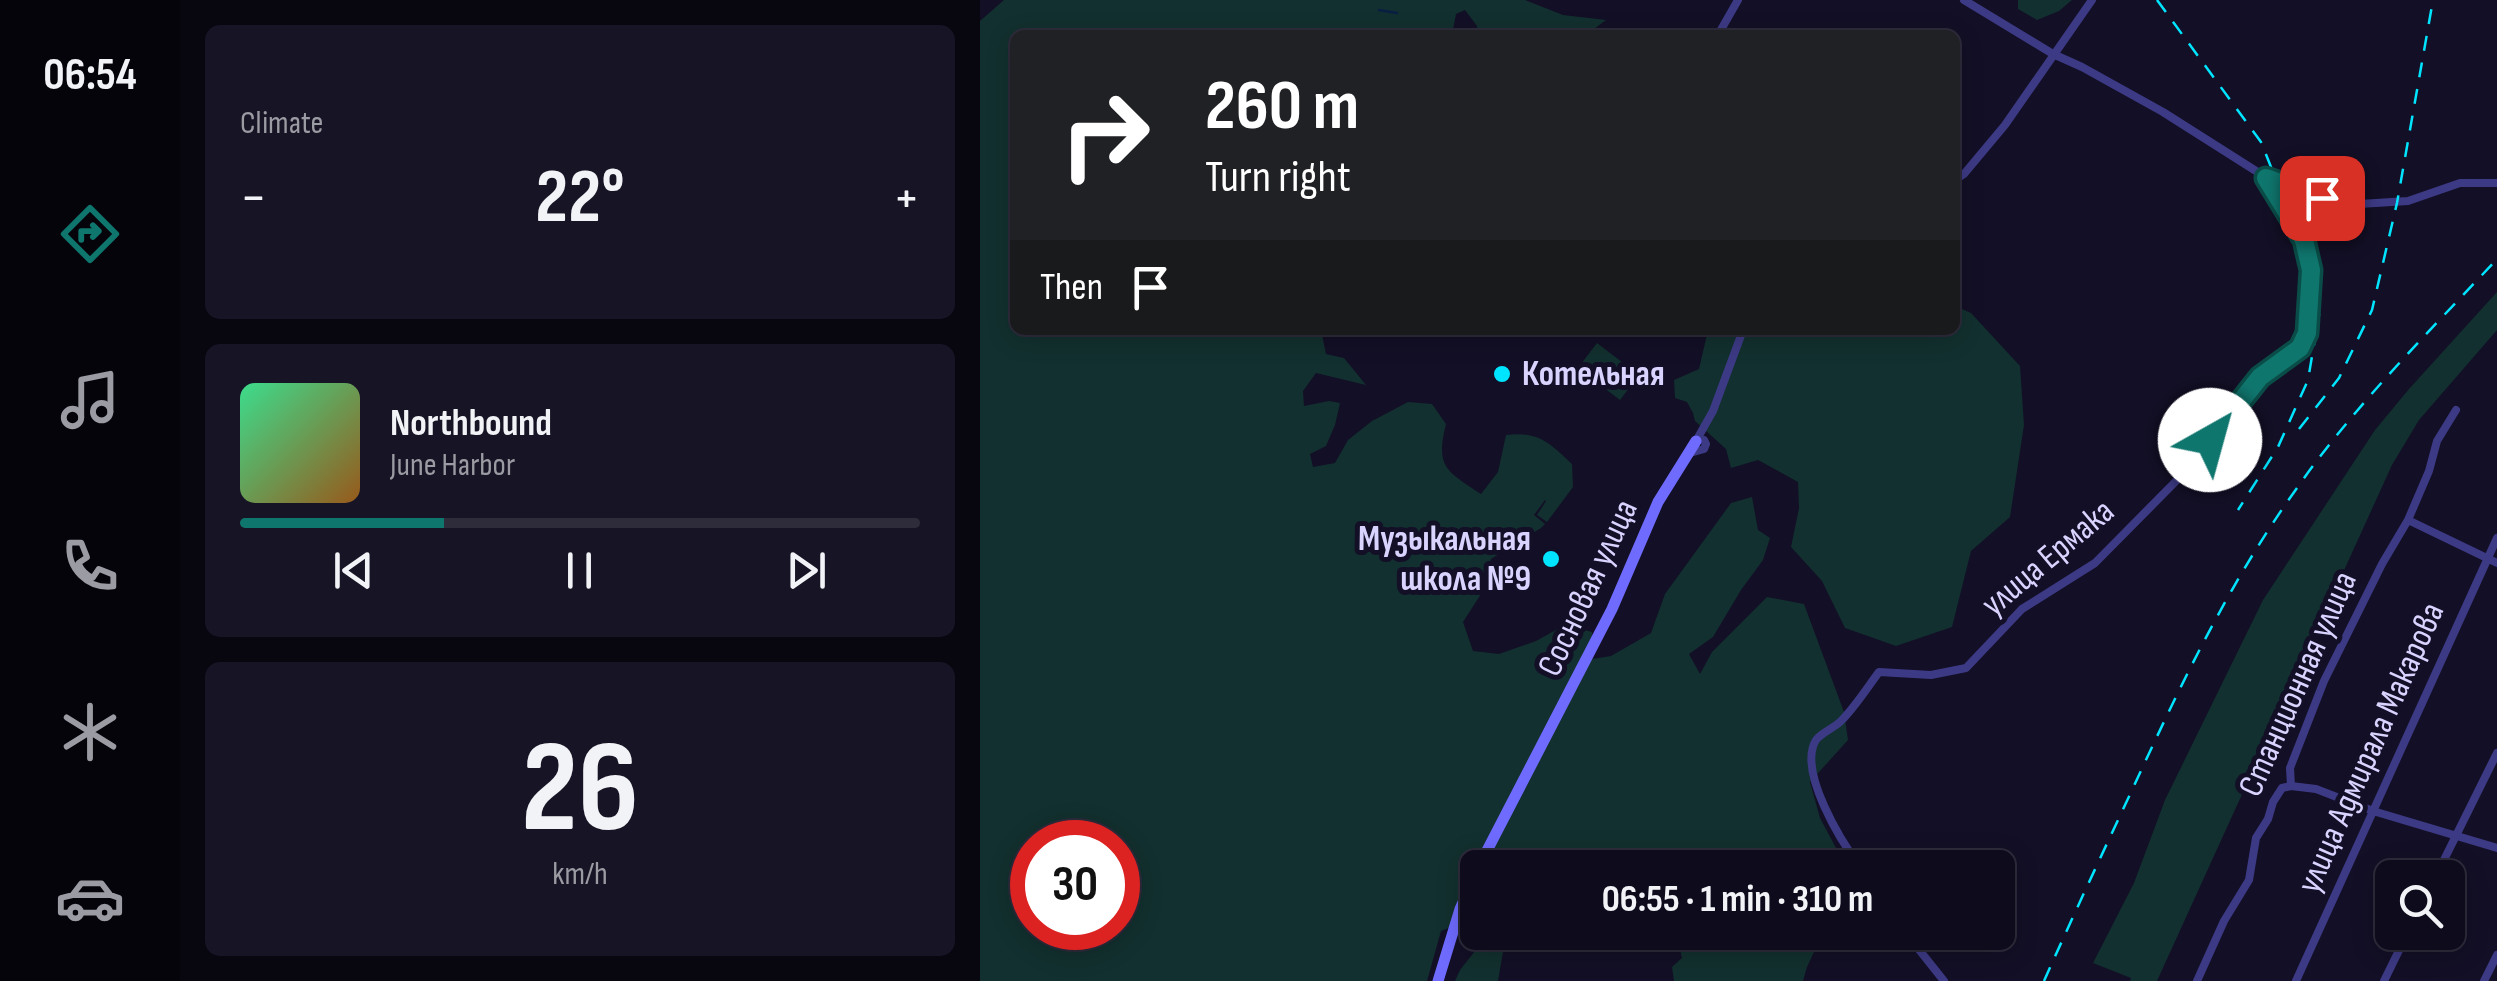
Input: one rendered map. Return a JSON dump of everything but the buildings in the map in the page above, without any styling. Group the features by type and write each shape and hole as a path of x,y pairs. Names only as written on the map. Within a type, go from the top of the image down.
{"street":[{"path":"1720,30 1738,0"},
{"path":"1964,0 2053,54 2163,112 2266,178 2343,206 2408,201 2460,183 2497,183"},
{"path":"1960,177 2005,125 2092,0"},
{"name":"улица Ермака","path":"1849,850 1818,796 1812,758 1816,740 1842,720 1879,672 1932,674 1966,668 2022,610 2094,563 2186,471 2260,377 2300,348 2307,333 2311,270 2304,240 2266,178"},
{"name":"Сосновая улица","path":"1487,850 1612,608 1658,502 1713,411 1741,335"},
{"name":"Станционная улица","path":"2197,981 2224,921 2249,880 2254,846 2262,826 2282,788 2291,786 2290,768 2324,681 2408,520 2438,441 2456,410"},
{"path":"2408,520 2497,564"},
{"name":"улица Адмирала Макарова","path":"2296,981 2497,538"},
{"path":"2444,860 2497,752"},
{"path":"2291,786 2316,789 2373,811 2497,848"},
{"name":"Сосновая улица","path":"1438,981 1460,909"},
{"path":"1919,950 1944,981"},
{"path":"2384,981 2399,950"},
{"path":"2484,981 2497,955"}],"green space":[{"path":"1004,0 1525,0 1563,15 1606,20 1593,30 1477,30 1465,10 1456,14 1453,30 1010,30 1010,335 1322,335 1326,354 1344,358 1366,385 1316,373 1303,391 1304,406 1340,403 1326,446 1310,454 1313,467 1335,463 1348,440 1372,421 1408,402 1432,404 1446,424 1442,450 1447,467 1481,494 1498,472 1506,435 1527,435 1550,445 1572,464 1573,487 1547,522 1537,515 1545,500 1534,515 1545,524 1541,528 1491,559 1481,594 1463,622 1473,651 1499,654 1565,625 1592,632 1592,659 1611,656 1651,633 1665,594 1731,503 1752,497 1758,530 1770,538 1763,560 1713,637 1689,654 1700,674 1712,652 1767,597 1804,604 1844,712 1848,740 1810,782 1820,818 1837,850 1460,850 1460,927 1441,931 1427,981 980,981 980,21"},
{"path":"2018,0 2072,0 2059,11 2037,20 2018,9"},
{"path":"2497,292 2497,330 2419,420 2392,465 2157,981 2130,981 2131,978 2093,963 2134,883 2165,800 2263,600 2375,430"},
{"path":"1960,308 1971,313 2020,366 2024,425 2010,517 1971,551 1952,627 1896,646 1845,628 1822,581 1791,547 1799,508 1798,482 1758,460 1731,468 1726,449 1695,421 1687,402 1675,398 1674,380 1699,369 1707,335 1960,335"},
{"path":"1597,343 1639,375 1620,400 1578,368"},
{"path":"1476,950 1502,950 1498,981 1455,981"},
{"path":"1680,950 1815,950 1803,981 1674,981 1672,967 1682,958"}],"waterway":[{"path":"1379,10 1397,13"}],"railway":[{"path":"2157,0 2261,142 2277,182 2301,219 2314,249 2319,315 2308,380 2278,447 2238,510"},
{"path":"2299,429 2339,378 2372,310 2397,203 2433,0"},
{"path":"2044,981 2169,710 2250,559 2343,428 2497,259"}],"place":[{"name":"Котельная","path":"1502,374"},
{"name":"Музыкальная школа №9","path":"1551,559"}],"route":[{"path":"2210,440 2260,377 2300,348 2307,333 2311,270 2304,240 2266,178 2322,198"}]}
